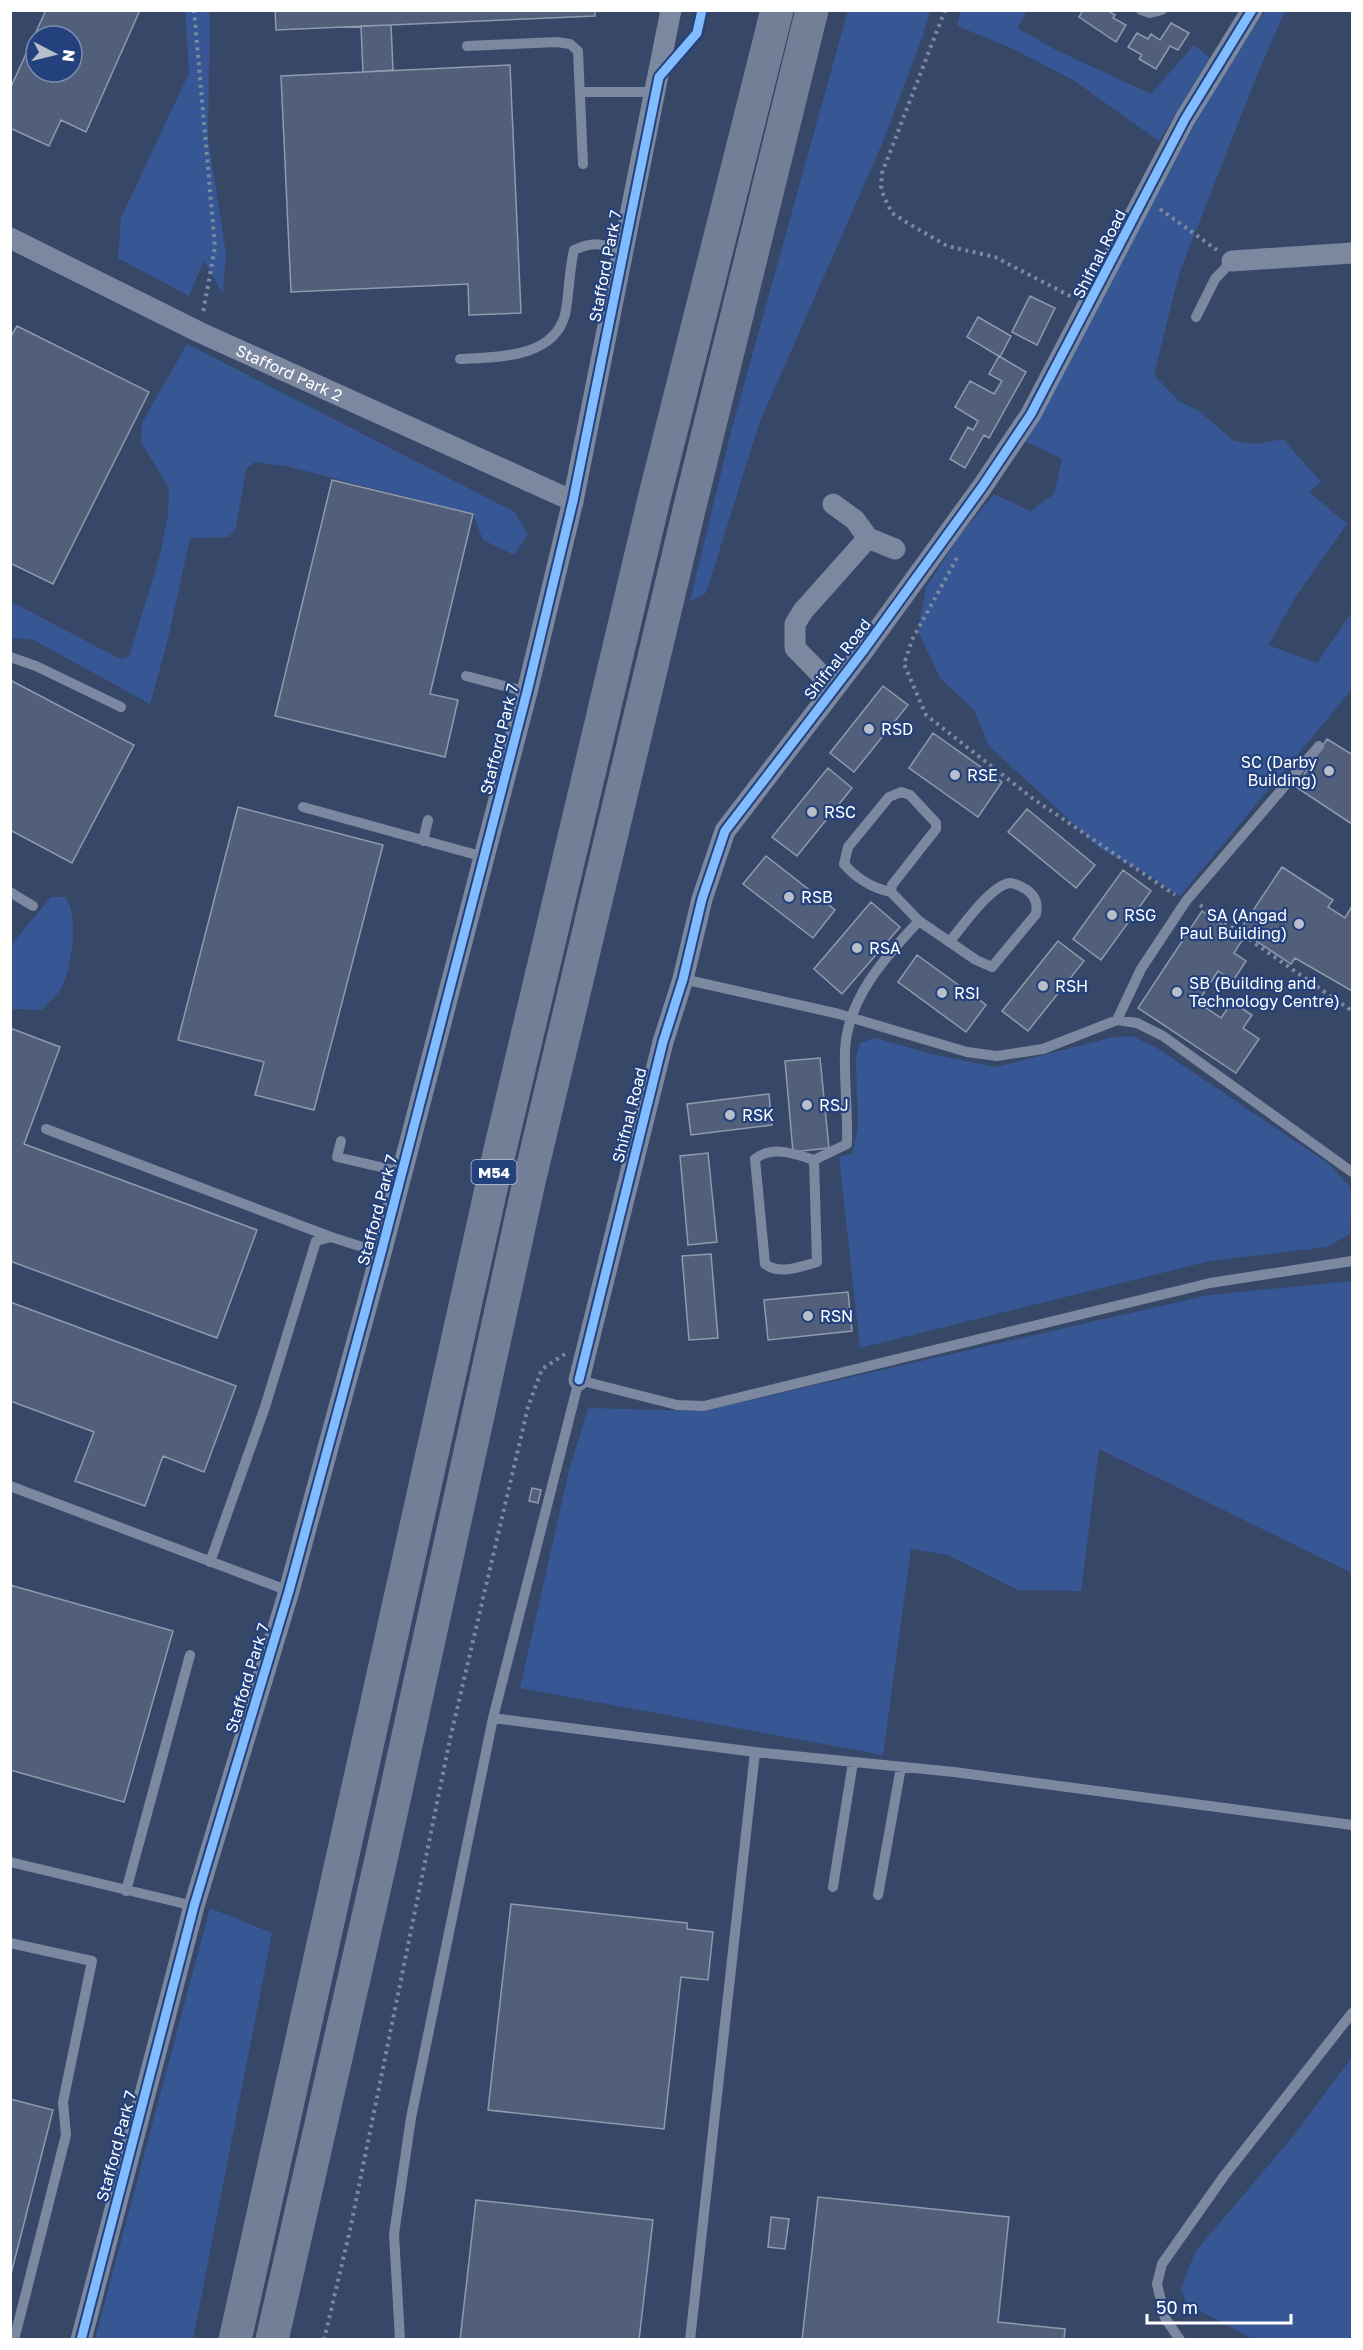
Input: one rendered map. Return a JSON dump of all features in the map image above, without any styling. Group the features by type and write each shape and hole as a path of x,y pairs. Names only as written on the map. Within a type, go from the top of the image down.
{"highway":[{"name":"M54","path":"235,2340 495,1171 654,499 777,10"},
{"name":"M54","path":"272,2340 529,1182 689,510 812,10"}],"street":[{"name":"Stafford Park 7","path":"81,2340 194,1906 289,1591 381,1253 527,692 573,501 671,10"},
{"name":"Shifnal Road","path":"579,1380 663,1042 683,980 702,899 725,831 982,487 1025,423 1185,119 1252,10"},
{"name":"Stafford Park 2","path":"10,238 199,332 573,501"},
{"path":"1232,261 1353,253"},
{"path":"833,504 855,520 868,538 896,549"},
{"path":"834,688 795,648 793,636 795,624 803,611 868,538"}],"lane":[{"path":"1141,10 1150,13 1162,10"},
{"path":"467,46 570,44 578,51 584,164"},
{"path":"580,92 656,92"},
{"path":"460,359 520,355 539,345 554,334 565,316 574,250 592,242 608,245 623,254"},
{"path":"1196,318 1215,279 1232,261"},
{"path":"10,657 36,666 121,707"},
{"path":"466,676 527,692"},
{"path":"1117,1020 1141,969 1188,899 1319,746"},
{"path":"891,891 897,878 936,829 934,818 910,795 901,792 889,797 848,847 844,864 853,874 876,889 891,891 919,921 976,960 992,967 1036,914 1035,900 1030,892 1016,884 1008,883 985,900 950,941"},
{"path":"303,807 484,857"},
{"path":"423,841 428,820"},
{"path":"10,892 33,906"},
{"path":"814,1160 817,1262 797,1268 772,1269 765,1263 754,1159 761,1153 771,1152 797,1154 814,1160 847,1144 845,1050 848,1028 864,988 919,921"},
{"path":"683,980 852,1018 967,1052 997,1056 1043,1048 1117,1020 1137,1023 1163,1036 1353,1172"},
{"path":"46,1130 331,1237 381,1253"},
{"path":"341,1141 337,1157 402,1172"},
{"path":"210,1562 266,1407 316,1241 331,1237"},
{"path":"400,2340 394,2234 409,2130 494,1718 579,1380 677,1405 704,1406 1210,1283 1353,1261"},
{"path":"10,1486 289,1591"},
{"path":"126,1891 190,1655"},
{"path":"494,1718 1353,1825"},
{"path":"690,2340 755,1752"},
{"path":"833,1887 853,1762"},
{"path":"878,1895 901,1767"},
{"path":"10,1862 194,1906"},
{"path":"10,1943 92,1961 63,2102 66,2135 14,2340"},
{"path":"1180,2340 1165,2318 1157,2284 1162,2264 1224,2176 1353,2013"}],"path":[{"path":"194,10 215,247 199,332"},
{"path":"945,10 882,173 881,186 884,197 892,213 947,246 995,257 1089,305"},
{"path":"1144,198 1232,261"},
{"path":"959,555 912,640 904,664 926,715 1032,798 1151,880 1188,899 1353,1011"},
{"path":"324,2340 350,2230 450,1739 528,1407 543,1369 563,1356 593,1319"}],"shaded area":[{"path":"848,10 930,11 882,144 759,424 706,593 690,601 732,428"},
{"path":"185,11 210,11 208,139 226,253 223,294 204,260 189,296 118,258 121,218 189,73"},
{"path":"961,11 1027,11 1017,28 1058,51 1151,94 1194,45 1210,58 1159,141 1073,80 1009,47 957,26"},
{"path":"1265,11 1285,11 1257,75 1179,274 1154,375 1180,402 1198,410 1234,441 1257,444 1283,439 1321,482 1309,492 1347,524 1298,593 1268,645 1317,663 1352,612 1352,689 1180,896 1140,870 1102,850 988,745 975,711 940,678 918,631 926,587 958,538 994,494 1030,511 1054,494 1062,459 1023,440 1212,93"},
{"path":"187,344 515,512 528,535 514,555 483,540 473,514 290,467 255,462 246,469 236,528 229,537 190,538 167,643 150,704 34,640 11,638 10,601 120,659 129,657 160,555 168,515 169,488 141,442 142,423"},
{"path":"51,897 65,897 72,914 72,949 65,980 58,993 41,1010 16,1009 11,1011 11,945"},
{"path":"1132,1036 1157,1048 1329,1164 1352,1189 1350,1234 1327,1247 1210,1261 860,1348 839,1157 852,1154 858,1128 856,1059 860,1043 875,1038 931,1054 996,1067 1110,1038"},
{"path":"1352,1281 1352,1573 1099,1449 1081,1591 1018,1590 948,1555 911,1549 883,1755 520,1688 569,1471 588,1408 703,1411 1209,1295"},
{"path":"210,1908 272,1933 193,2339 95,2339"},
{"path":"1352,2057 1352,2339 1253,2339 1187,2304 1181,2289 1195,2252 1295,2134"}],"building":[{"path":"46,10 140,10 86,132 61,120 49,146 10,128 10,89 24,58 24,84 84,84 84,24 40,24"},
{"path":"275,10 595,10 595,16 276,30"},
{"path":"1083,10 1107,10 1115,15 1113,18 1126,25 1116,42 1079,17"},
{"path":"1171,23 1189,33 1178,50 1170,46 1156,69 1139,59 1142,55 1128,47 1137,33 1148,39 1151,34 1160,40"},
{"path":"391,25 393,70 363,72 361,26"},
{"path":"510,65 521,313 469,315 468,284 291,292 281,76"},
{"path":"1030,296 1055,308 1037,345 1012,332"},
{"path":"978,317 1011,336 1000,357 967,337"},
{"path":"17,326 149,392 53,584 10,563 10,338"},
{"path":"999,356 1026,372 989,438 984,435 965,468 950,459 968,427 973,430 978,421 955,407 970,381 994,394 1002,381 989,374"},
{"path":"332,480 473,514 430,694 458,700 445,757 275,716"},
{"path":"10,680 134,745 72,863 10,830"},
{"name":"RSD","path":"883,686 908,705 854,772 830,753"},
{"name":"RSE","path":"933,733 1002,782 978,817 909,768"},
{"name":"SC (Darby Building)","path":"1327,739 1351,754 1352,752 1352,824 1296,787"},
{"name":"RSC","path":"828,768 852,788 797,856 772,837"},
{"path":"238,807 383,845 314,1110 255,1095 264,1062 178,1040"},
{"path":"1027,809 1095,865 1076,888 1008,832"},
{"name":"RSB","path":"766,856 835,910 813,938 743,884"},
{"name":"SA (Angad Paul Building)","path":"1282,867 1333,900 1328,907 1345,918 1352,906 1352,991 1295,958 1291,964 1240,930"},
{"name":"RSG","path":"1123,870 1151,891 1101,960 1073,939"},
{"name":"RSA","path":"871,902 900,927 842,994 814,969"},
{"name":"SB (Building and Technology Centre)","path":"1202,911 1243,939 1234,953 1246,961 1233,981 1218,971 1198,1002 1221,1018 1232,1002 1252,1015 1243,1028 1259,1039 1236,1073 1138,1008"},
{"name":"RSH","path":"1058,941 1084,961 1028,1031 1002,1011"},
{"name":"RSI","path":"917,955 986,1005 966,1032 898,982"},
{"path":"10,1028 60,1047 24,1144 257,1230 217,1338 10,1261"},
{"name":"RSJ","path":"820,1058 829,1148 793,1152 785,1061"},
{"name":"RSK","path":"769,1094 772,1125 691,1135 687,1104"},
{"path":"708,1153 717,1242 688,1245 680,1156"},
{"path":"711,1254 718,1338 689,1340 682,1256"},
{"name":"RSN","path":"848,1292 852,1331 768,1340 764,1300"},
{"path":"10,1302 236,1386 204,1472 163,1456 145,1506 75,1481 94,1432 10,1401"},
{"path":"532,1488 541,1490 538,1503 529,1501"},
{"path":"10,1585 173,1631 124,1802 10,1770"},
{"path":"511,1904 687,1923 687,1929 713,1932 708,1980 681,1977 664,2129 488,2110"},
{"path":"10,2099 53,2110 10,2278"},
{"path":"818,2197 1009,2217 998,2322 1065,2329 1064,2340 802,2340"},
{"path":"476,2200 653,2220 639,2340 460,2340"},
{"path":"771,2217 789,2219 785,2249 768,2247"}],"cycle path":[{"path":"81,2340 194,1906 289,1591 381,1253 527,692 573,501 659,77 697,33 702,10"},
{"path":"579,1380 663,1042 683,979 702,899 725,831 863,651 982,487 1031,414 1185,119 1252,10"}],"place":[{"name":"RSD","path":"869,729"},
{"name":"SC (Darby Building)","path":"1329,771"},
{"name":"RSE","path":"955,775"},
{"name":"RSC","path":"812,812"},
{"name":"RSB","path":"789,897"},
{"name":"RSG","path":"1112,915"},
{"name":"SA (Angad Paul Building)","path":"1299,924"},
{"name":"RSA","path":"857,948"},
{"name":"RSH","path":"1043,986"},
{"name":"SB (Building and Technology Centre)","path":"1177,992"},
{"name":"RSI","path":"942,993"},
{"name":"RSJ","path":"807,1105"},
{"name":"RSK","path":"730,1115"},
{"name":"RSN","path":"808,1316"}]}
